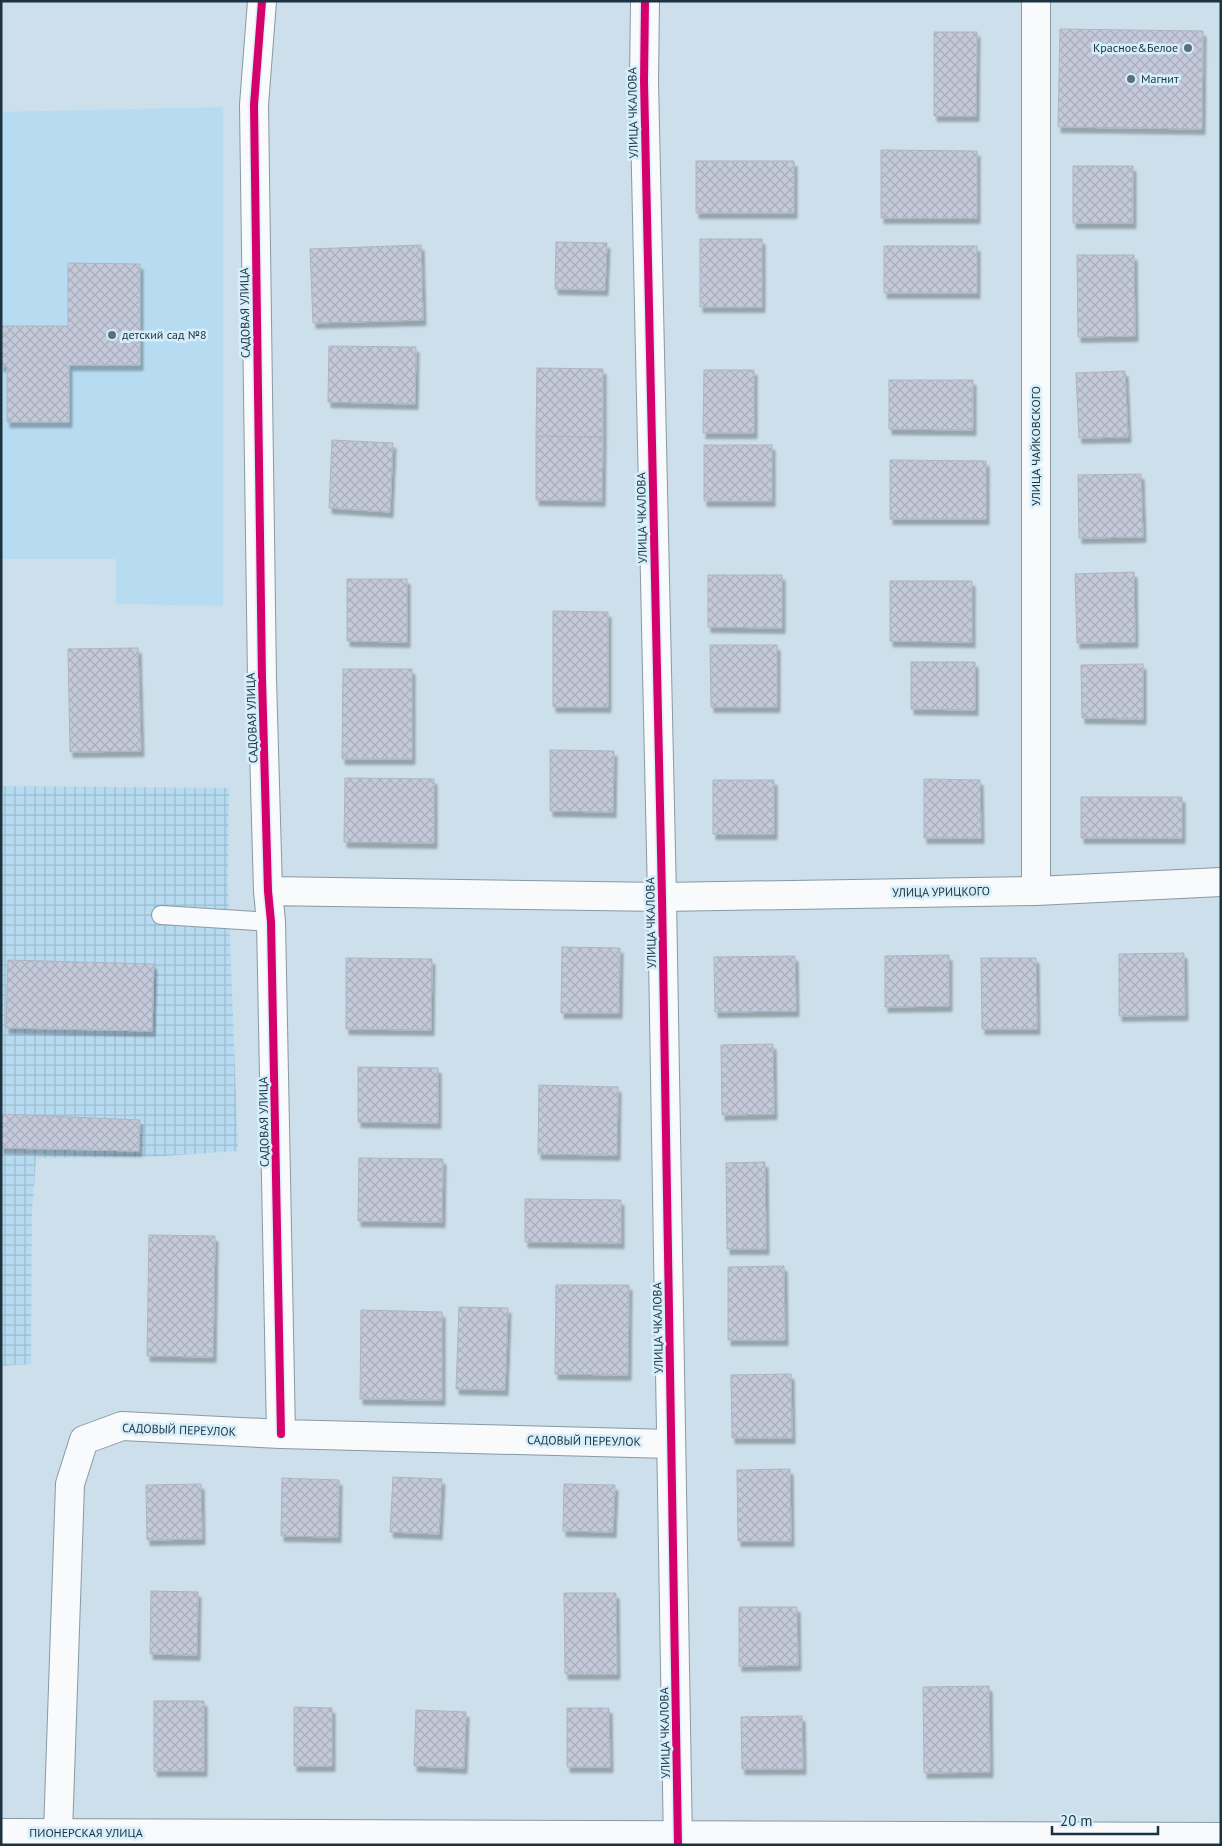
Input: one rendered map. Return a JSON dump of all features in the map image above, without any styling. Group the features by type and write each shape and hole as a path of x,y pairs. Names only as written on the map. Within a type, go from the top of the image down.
{"street":[{"name":"САДОВАЯ УЛИЦА","path":"262,1 254,105 262,669 268,891 271,922 281,1434"},
{"name":"УЛИЦА ЧКАЛОВА","path":"645,1 644,81 662,897 678,1840"},
{"name":"УЛИЦА ЧАЙКОВСКОГО","path":"1036,1 1036,891"},
{"name":"УЛИЦА УРИЦКОГО","path":"268,891 662,897 1036,891 1221,882"},
{"name":"САДОВЫЙ ПЕРЕУЛОК","path":"58,1833 70,1484 84,1440 122,1426 281,1434 671,1444"},
{"name":"ПИОНЕРСКАЯ УЛИЦА","path":"1,1833 678,1840 1221,1837"}],"lane":[{"path":"161,915 271,922"}],"shaded area":[{"name":"детский сад №8","path":"223,107 223,606 116,604 116,559 1,559 1,112"},
{"path":"1,786 229,788 228,884 238,1151 151,1157 36,1158 32,1214 31,1364 1,1366"}],"building":[{"name":"Магнит","path":"1060,29 1203,31 1202,129 1058,127"},
{"path":"934,32 977,32 976,116 934,116"},
{"path":"881,150 977,151 977,218 881,218"},
{"path":"696,161 794,161 794,213 696,213"},
{"path":"1073,166 1133,166 1133,223 1073,223"},
{"path":"700,239 762,239 762,307 700,307"},
{"path":"556,242 607,243 605,290 555,289"},
{"path":"421,245 423,320 313,323 310,249"},
{"path":"884,246 977,246 977,293 884,293"},
{"path":"1077,255 1134,255 1135,336 1078,337"},
{"path":"68,263 140,264 140,365 69,365 69,422 7,422 7,366 1,366 1,326 68,326"},
{"path":"329,346 416,347 415,404 328,402"},
{"path":"537,368 603,369 603,437 536,436"},
{"path":"704,370 754,370 754,433 703,433"},
{"path":"1125,371 1128,437 1079,438 1076,373"},
{"path":"889,380 973,380 973,430 889,429"},
{"path":"536,436 603,437 602,501 536,500"},
{"path":"332,440 393,443 390,512 329,508"},
{"path":"704,445 772,445 772,501 704,501"},
{"path":"890,460 986,461 986,519 890,519"},
{"path":"1141,474 1143,537 1079,538 1078,475"},
{"path":"1134,572 1135,642 1077,643 1075,574"},
{"path":"708,575 782,575 782,628 708,627"},
{"path":"347,579 407,579 407,642 347,641"},
{"path":"890,581 972,581 972,642 890,641"},
{"path":"553,611 608,612 608,707 553,707"},
{"path":"710,645 777,645 777,707 711,707"},
{"path":"138,648 141,751 70,752 68,649"},
{"path":"911,662 975,662 975,710 911,709"},
{"path":"1143,664 1143,719 1082,718 1081,665"},
{"path":"343,669 412,669 412,759 342,759"},
{"path":"550,750 614,751 613,812 550,811"},
{"path":"345,778 434,779 434,843 344,842"},
{"path":"924,779 980,780 981,838 924,838"},
{"path":"713,780 774,780 774,834 713,834"},
{"path":"1081,797 1182,797 1182,838 1081,838"},
{"path":"562,947 620,948 619,1013 561,1013"},
{"path":"1184,953 1185,1015 1119,1016 1119,954"},
{"path":"949,955 949,1006 885,1007 885,956"},
{"path":"795,956 796,1011 715,1012 714,957"},
{"path":"346,958 432,959 431,1030 346,1029"},
{"path":"981,958 1036,958 1037,1029 982,1029"},
{"path":"8,960 154,964 152,1031 6,1028"},
{"path":"773,1044 774,1114 722,1115 721,1045"},
{"path":"358,1067 438,1068 438,1123 358,1122"},
{"path":"539,1085 618,1087 617,1155 538,1154"},
{"path":"1,1114 140,1120 139,1151 1,1148"},
{"path":"359,1158 443,1159 442,1222 358,1221"},
{"path":"765,1162 766,1249 727,1249 726,1163"},
{"path":"525,1199 621,1200 621,1243 525,1242"},
{"path":"149,1235 215,1236 213,1357 147,1356"},
{"path":"784,1266 785,1340 728,1340 728,1267"},
{"path":"556,1285 629,1285 628,1375 555,1374"},
{"path":"459,1307 508,1308 505,1390 456,1389"},
{"path":"361,1310 442,1312 442,1400 360,1399"},
{"path":"791,1374 792,1438 732,1438 731,1375"},
{"path":"790,1469 791,1541 738,1541 737,1470"},
{"path":"393,1477 442,1479 439,1534 390,1532"},
{"path":"282,1478 339,1480 338,1537 281,1536"},
{"path":"201,1484 202,1539 147,1540 146,1485"},
{"path":"564,1484 615,1485 613,1532 563,1531"},
{"path":"151,1591 198,1592 197,1655 150,1654"},
{"path":"564,1593 616,1593 617,1674 565,1674"},
{"path":"739,1607 797,1607 798,1665 739,1666"},
{"path":"989,1686 990,1772 924,1773 923,1687"},
{"path":"154,1701 204,1701 204,1771 154,1771"},
{"path":"294,1707 332,1708 332,1766 294,1766"},
{"path":"567,1708 609,1708 610,1767 567,1767"},
{"path":"416,1710 466,1712 464,1768 414,1766"},
{"path":"802,1716 803,1769 742,1769 741,1717"}],"cycle path":[{"path":"262,1 254,105 262,679 268,891 271,922 281,1434"},
{"path":"645,1 644,81 662,897 678,1845"}],"place":[{"name":"Красное&Белое","path":"1188,48"},
{"name":"Магнит","path":"1131,79"},
{"name":"детский сад №8","path":"112,335"}]}
